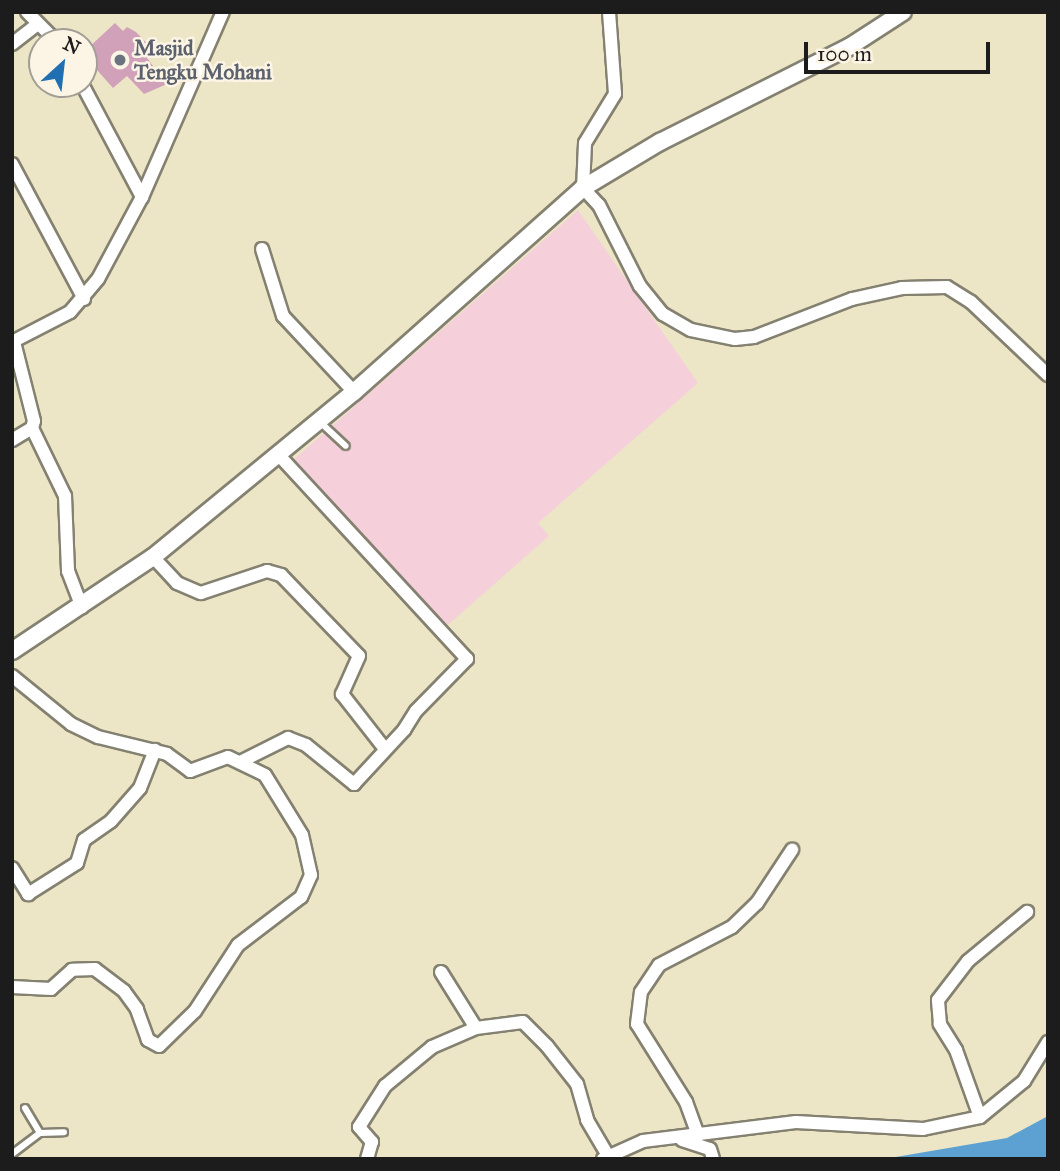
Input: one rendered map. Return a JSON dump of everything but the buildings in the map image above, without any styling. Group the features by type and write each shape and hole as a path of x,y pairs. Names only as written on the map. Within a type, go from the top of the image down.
{"street":[{"path":"27,12 40,28"},
{"path":"82,607 67,563 65,496 32,428 32,406 13,342 70,312 84,299 142,197 223,12"},
{"path":"609,12 615,94 585,143 583,188 599,205 652,302 691,330 734,339 754,337 852,299 902,288 947,287 971,302 1048,375"},
{"path":"12,652 153,557 354,392 583,188 660,142 849,47 902,12"},
{"path":"12,44 36,25"},
{"path":"89,98 142,197"},
{"path":"12,164 84,299"},
{"path":"261,249 283,316 354,392"},
{"path":"12,440 32,428"},
{"path":"240,762 288,738 306,745 347,782 354,784 416,710 467,659 278,454"},
{"path":"153,557 177,583 201,593 267,570 281,575 359,656 342,695 385,749"},
{"path":"12,676 71,723 98,737 155,750 190,771 221,758 240,762 273,783 302,835 311,875 301,897 238,945 195,1010 163,1044 151,1044 137,1009 124,991 95,969 72,970 51,989 12,987"},
{"path":"12,868 28,894 78,863 84,840 111,821 140,788 155,750"},
{"path":"698,1135 686,1102 637,1024 641,992 659,965 733,928 757,903 792,850"},
{"path":"980,1117 956,1050 940,1024 938,1000 968,961 1027,912"},
{"path":"441,972 476,1028"},
{"path":"367,1159 372,1142 359,1127 385,1086 432,1047 476,1028 512,1021 529,1027 577,1084 587,1121 608,1158 643,1141 796,1122 923,1129 980,1117 1024,1080 1048,1042"},
{"path":"675,1138 710,1149 713,1159"}],"lane":[{"path":"319,421 346,446"},
{"path":"25,1108 40,1133"},
{"path":"12,1154 40,1133 64,1132"}],"shaded area":[{"path":"578,210 698,383 538,523 549,536 442,630 292,461"}],"water":[{"path":"1048,1116 1048,1159 884,1159 1007,1138"}],"place":[{"name":"Masjid Tengku Mohani","path":"120,60"}]}
